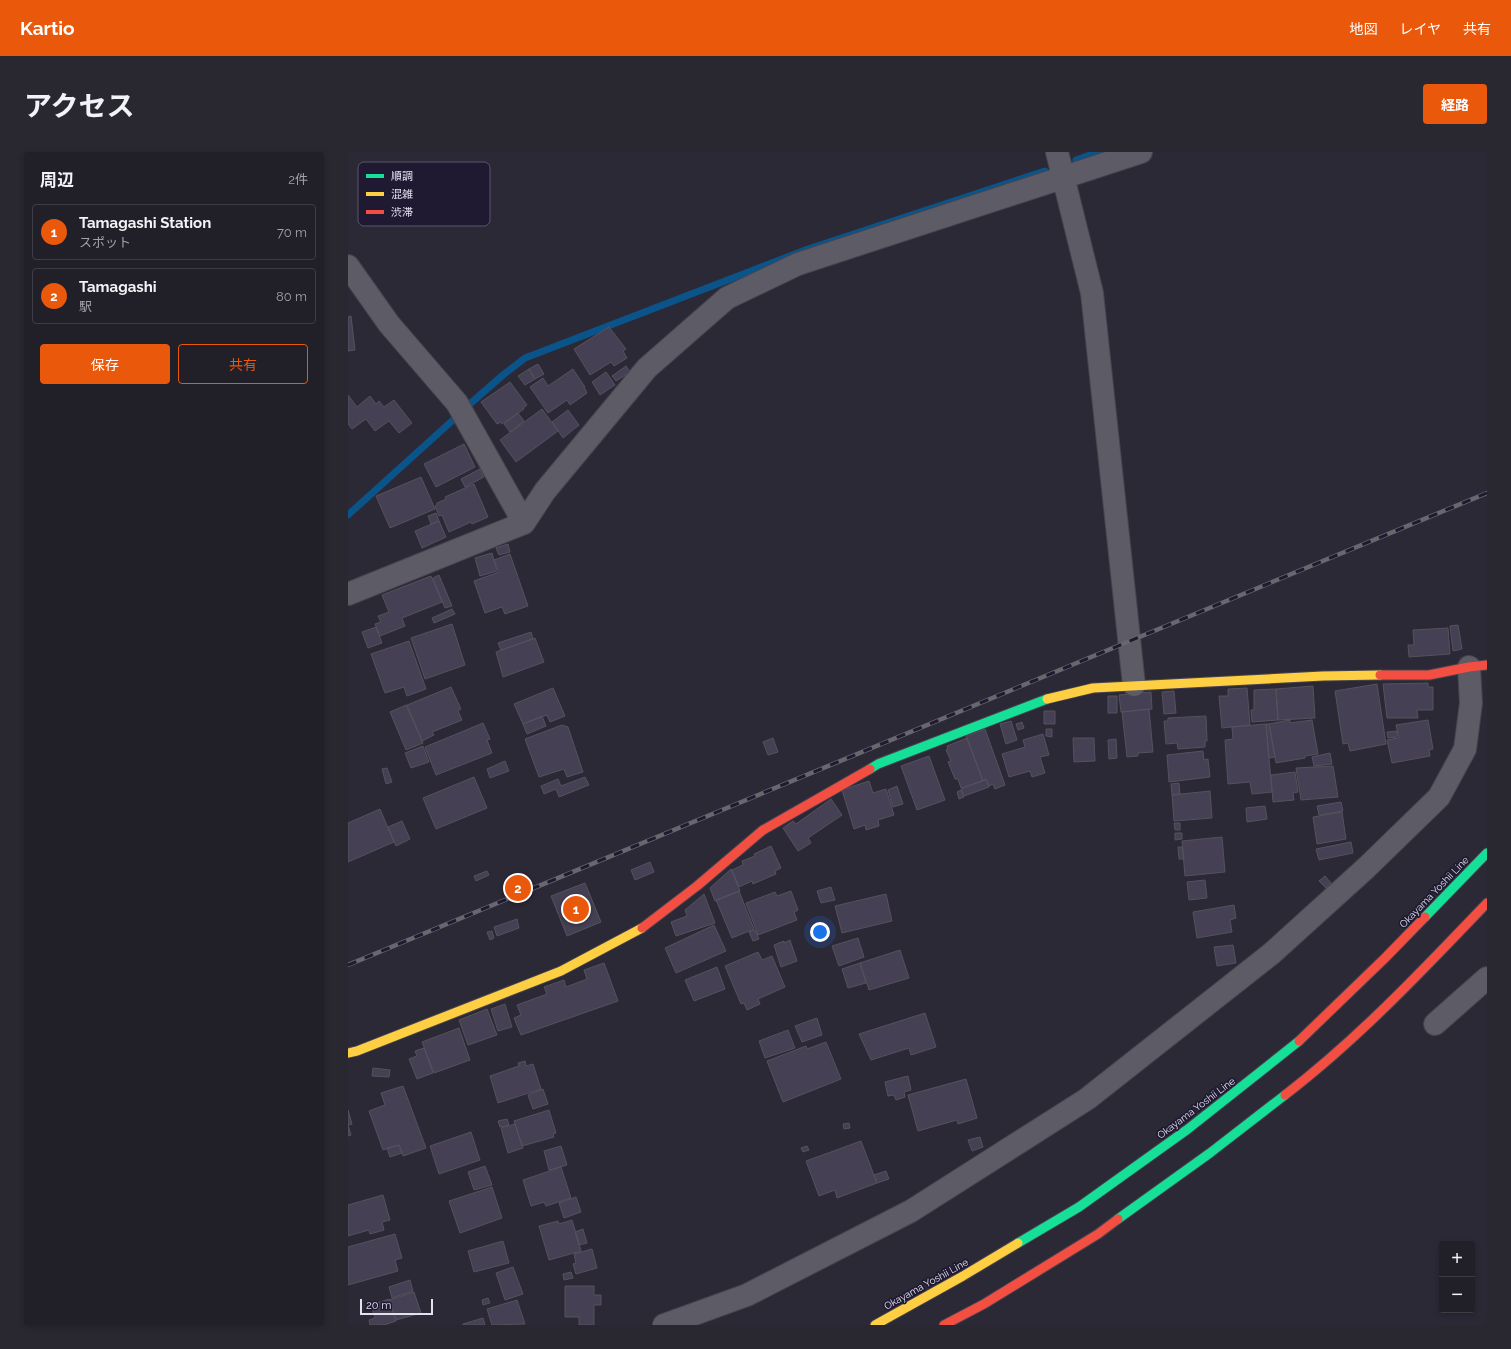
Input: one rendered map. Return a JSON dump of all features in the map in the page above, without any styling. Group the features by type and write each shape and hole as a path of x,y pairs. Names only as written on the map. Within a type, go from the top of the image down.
{"main road":[{"path":"348,1053 357,1051 561,971 643,928 764,830 878,764 1040,701 1093,688 1322,676 1429,675 1478,666"},
{"name":"Okayama Yoshii Line","path":"875,1325 963,1276 1078,1208 1188,1129 1294,1046 1385,958 1487,853"},
{"path":"944,1325 984,1304 1098,1234 1210,1153 1312,1074 1407,987 1487,903"}],"street":[{"path":"1057,152 1092,293 1134,685"},
{"path":"348,594 524,523 545,490 647,368 727,298 798,264 1063,176 1141,152"},
{"path":"348,266 389,324 457,403 524,523"},
{"path":"664,1325 747,1295 911,1211 1087,1100 1271,954 1366,868 1439,797 1465,749 1478,666"},
{"path":"1435,1024 1487,978"}],"building":[{"path":"351,316 355,350 348,351 348,317"},
{"path":"609,327 626,349 623,351 627,358 614,366 611,362 590,375 574,349"},
{"path":"538,364 544,374 535,379 529,369"},
{"path":"626,366 630,372 616,381 612,376"},
{"path":"529,369 535,379 525,385 518,376"},
{"path":"573,369 585,387 587,393 570,405 567,400 548,413 530,387 543,378 548,386"},
{"path":"606,372 615,385 600,395 592,382"},
{"path":"510,382 527,405 523,408 524,409 502,424 501,422 497,424 481,402"},
{"path":"348,395 357,407 370,396 376,404 379,401 384,407 394,400 412,423 399,433 389,421 375,431 366,419 352,429 348,424"},
{"path":"542,409 558,431 516,462 500,440"},
{"path":"568,410 579,425 563,438 552,422"},
{"path":"518,413 524,421 510,432 504,424"},
{"path":"464,444 475,467 436,487 424,464"},
{"path":"480,469 484,477 465,487 461,479"},
{"path":"421,477 435,509 390,528 376,496"},
{"path":"474,484 488,517 472,524 471,522 449,532 442,515 439,516 435,506 437,503 446,499 445,497"},
{"path":"436,513 439,521 431,524 428,516"},
{"path":"439,521 446,537 422,548 415,531"},
{"path":"508,544 510,552 499,555 496,548"},
{"path":"492,553 497,571 480,576 475,558"},
{"path":"510,554 528,606 505,614 502,607 485,613 474,581 499,572 494,560"},
{"path":"439,575 452,606 445,608 433,578"},
{"path":"431,576 442,602 402,618 405,626 380,636 375,624 381,622 378,616 389,612 382,595"},
{"path":"452,609 455,614 434,623 432,618"},
{"path":"452,624 465,665 425,679 411,638"},
{"path":"1458,625 1462,649 1453,651 1450,626"},
{"path":"376,627 382,643 368,648 362,632"},
{"path":"1448,628 1450,654 1409,657 1408,645 1414,645 1413,630"},
{"path":"531,632 533,639 501,650 498,643"},
{"path":"535,638 544,662 503,677 496,652"},
{"path":"409,641 426,689 407,696 404,687 385,693 371,654"},
{"path":"1428,683 1428,687 1433,687 1433,710 1417,710 1418,718 1387,718 1383,684"},
{"path":"1377,684 1386,744 1350,751 1348,743 1343,744 1335,691"},
{"path":"1313,686 1315,718 1278,720 1276,689"},
{"path":"451,687 461,709 458,711 462,720 432,732 434,735 422,741 407,705"},
{"path":"553,688 565,716 550,722 547,715 523,724 514,704"},
{"path":"1247,688 1250,725 1222,728 1219,696 1228,696 1228,689"},
{"path":"1276,689 1278,720 1252,722 1251,710 1254,710 1254,690"},
{"path":"1174,691 1176,713 1164,714 1162,692"},
{"path":"1151,692 1152,709 1121,712 1119,695"},
{"path":"1108,696 1117,696 1117,713 1108,713"},
{"path":"406,705 423,743 406,750 390,712"},
{"path":"1149,709 1153,752 1138,753 1138,756 1127,757 1122,712"},
{"path":"1044,711 1055,711 1055,724 1044,724"},
{"path":"542,716 546,726 527,734 523,724"},
{"path":"1206,716 1207,741 1205,741 1205,747 1178,749 1177,743 1166,744 1164,721 1168,721 1168,718"},
{"path":"1290,720 1290,723 1312,720 1318,754 1276,763 1269,724"},
{"path":"1428,720 1433,749 1429,750 1430,756 1392,763 1387,740 1399,738 1396,725"},
{"path":"1011,721 1017,740 1006,744 1000,724"},
{"path":"1022,722 1024,728 1018,730 1016,724"},
{"path":"483,723 490,739 487,740 492,753 436,775 425,747"},
{"path":"1266,724 1269,724 1275,757 1269,758"},
{"path":"1266,724 1272,792 1252,794 1250,782 1228,784 1225,740 1233,739 1232,727"},
{"path":"562,725 568,727 583,772 567,777 564,769 539,777 525,739"},
{"path":"985,729 1005,785 995,789 993,784 989,786 986,779 983,781 966,736"},
{"path":"1046,729 1052,729 1052,737 1046,736"},
{"path":"1397,731 1397,737 1388,738 1387,732"},
{"path":"1043,734 1049,755 1040,757 1045,773 1032,777 1030,771 1009,777 1002,754 1025,747 1023,740"},
{"path":"773,738 778,752 768,755 763,742"},
{"path":"967,738 983,781 961,788 958,779 955,779 948,762 951,761 946,750 948,749 947,746"},
{"path":"1073,738 1094,738 1095,761 1074,762"},
{"path":"1116,739 1117,758 1109,759 1108,740"},
{"path":"423,746 429,762 411,768 405,753"},
{"path":"1203,751 1204,760 1208,759 1210,777 1169,782 1167,755"},
{"path":"1330,753 1332,764 1314,766 1312,757"},
{"path":"929,756 945,800 917,810 901,766"},
{"path":"505,761 509,771 490,778 487,769"},
{"path":"1333,766 1338,797 1301,800 1296,768"},
{"path":"387,768 392,782 386,784 382,769"},
{"path":"1295,772 1298,792 1293,793 1294,800 1273,802 1271,775"},
{"path":"474,777 487,808 436,829 423,798"},
{"path":"585,777 589,785 559,797 556,789 544,794 541,786 558,779 561,786"},
{"path":"986,779 989,787 964,796 961,789"},
{"path":"869,781 873,793 886,789 894,815 878,820 879,826 866,830 865,825 854,829 842,790"},
{"path":"1179,783 1180,794 1172,795 1171,784"},
{"path":"897,786 903,804 893,807 888,790"},
{"path":"961,790 964,797 959,799 957,792"},
{"path":"1210,791 1212,818 1174,821 1172,795"},
{"path":"831,799 842,815 808,838 811,843 798,851 783,828 793,821 796,824"},
{"path":"1341,802 1343,811 1319,815 1317,806"},
{"path":"1265,806 1267,819 1247,822 1246,808"},
{"path":"380,809 394,842 348,862 348,823"},
{"path":"1342,812 1346,839 1317,844 1313,817"},
{"path":"402,821 410,839 396,846 388,827"},
{"path":"1174,823 1180,823 1180,830 1175,830"},
{"path":"1175,833 1182,833 1182,839 1175,840"},
{"path":"1222,837 1225,872 1185,876 1182,841"},
{"path":"1351,842 1353,853 1319,860 1316,849"},
{"path":"771,846 781,868 775,871 776,874 753,884 752,881 739,887 732,870 743,865 742,861 755,856 754,854"},
{"path":"1178,847 1182,847 1184,859 1179,859"},
{"path":"650,862 654,872 635,880 631,870"},
{"path":"731,869 740,891 715,901 710,888"},
{"path":"487,871 489,875 476,881 474,876"},
{"path":"1325,876 1331,883 1326,888 1319,881"},
{"path":"1205,880 1207,898 1189,900 1187,882"},
{"path":"585,883 601,922 567,936 551,896"},
{"path":"831,887 835,900 821,903 817,891"},
{"path":"739,891 754,929 732,938 716,900"},
{"path":"791,891 798,910 794,912 797,920 758,935 746,903 775,892 777,896"},
{"path":"704,894 715,923 676,936 671,922 687,916 685,910"},
{"path":"886,894 892,921 842,933 835,906"},
{"path":"1234,905 1236,918 1230,920 1232,932 1197,938 1193,912"},
{"path":"517,919 519,928 497,936 494,927"},
{"path":"714,925 726,951 676,973 665,948"},
{"path":"755,930 759,939 753,941 749,932"},
{"path":"492,931 494,938 490,940 487,932"},
{"path":"858,938 864,957 839,966 832,946"},
{"path":"790,940 797,961 781,967 774,945"},
{"path":"1233,945 1236,963 1217,966 1214,947"},
{"path":"900,950 909,978 869,990 860,963"},
{"path":"758,952 762,960 772,956 785,987 758,999 760,1004 747,1010 744,1003 741,1004 725,966"},
{"path":"604,963 618,1001 521,1035 514,1018 521,1015 517,1005 547,994 544,987 564,980 566,987 587,979 584,970"},
{"path":"860,963 866,983 848,988 842,969"},
{"path":"717,967 725,989 694,1001 685,980"},
{"path":"505,1004 512,1027 498,1031 491,1009"},
{"path":"487,1009 497,1035 468,1045 459,1020"},
{"path":"925,1013 936,1047 911,1055 909,1048 871,1060 859,1034"},
{"path":"817,1018 822,1035 802,1042 795,1026"},
{"path":"459,1028 470,1060 434,1073 422,1042"},
{"path":"788,1030 795,1048 765,1058 759,1041"},
{"path":"826,1042 841,1079 783,1102 767,1061 806,1046 807,1049"},
{"path":"424,1048 433,1073 417,1079 409,1059 417,1056 415,1051"},
{"path":"525,1061 526,1066 533,1064 541,1089 498,1103 490,1076 519,1066 518,1063"},
{"path":"373,1068 390,1070 389,1077 372,1076"},
{"path":"908,1076 911,1090 904,1092 905,1097 896,1100 894,1095 888,1096 885,1082"},
{"path":"966,1079 977,1118 958,1124 957,1120 918,1131 908,1095"},
{"path":"403,1086 426,1148 403,1156 399,1145 383,1150 369,1111 385,1105 381,1093"},
{"path":"543,1089 548,1104 533,1109 528,1095"},
{"path":"348,1110 352,1124 348,1125"},
{"path":"549,1110 556,1133 553,1134 554,1137 522,1146 514,1121"},
{"path":"507,1119 509,1125 500,1127 498,1121"},
{"path":"849,1123 850,1128 844,1129 843,1124"},
{"path":"515,1124 523,1148 508,1153 501,1128"},
{"path":"348,1125 351,1135 348,1136"},
{"path":"471,1132 480,1160 439,1174 430,1146"},
{"path":"980,1137 983,1147 972,1151 968,1140"},
{"path":"861,1141 877,1183 837,1198 835,1190 819,1196 806,1161"},
{"path":"399,1145 402,1153 390,1157 387,1148"},
{"path":"561,1146 567,1165 549,1170 544,1151"},
{"path":"807,1146 809,1150 803,1152 801,1148"},
{"path":"485,1166 492,1185 474,1190 468,1172"},
{"path":"561,1167 571,1198 546,1206 544,1202 531,1206 523,1180"},
{"path":"886,1171 889,1179 877,1183 874,1175"},
{"path":"492,1187 502,1218 460,1233 449,1201"},
{"path":"383,1195 390,1220 382,1222 384,1230 370,1234 369,1230 348,1236 348,1205"},
{"path":"576,1197 581,1212 564,1218 559,1203"},
{"path":"572,1220 581,1251 549,1260 539,1226 558,1221 559,1224"},
{"path":"583,1229 587,1243 579,1245 575,1232"},
{"path":"395,1234 402,1258 395,1260 398,1271 348,1285 348,1247"},
{"path":"503,1241 509,1263 474,1272 468,1251"},
{"path":"592,1249 597,1268 576,1274 573,1264 576,1263 574,1254"},
{"path":"513,1267 523,1294 505,1300 496,1273"},
{"path":"571,1272 573,1278 564,1280 563,1274"},
{"path":"410,1280 413,1291 392,1298 389,1287"},
{"path":"565,1286 594,1286 594,1295 601,1295 601,1305 594,1305 594,1325 579,1325 579,1317 565,1317"},
{"path":"414,1292 421,1313 396,1320 389,1300"},
{"path":"488,1298 490,1303 483,1305 482,1300"},
{"path":"389,1299 396,1321 384,1325 370,1325 369,1320 375,1318 371,1305"},
{"path":"517,1300 525,1324 492,1325 487,1309"},
{"path":"483,1318 485,1325 463,1325 463,1324"}],"waterway":[{"path":"1076,160 1099,152"},
{"path":"471,403 525,358 808,249 1045,171"},
{"path":"348,515 453,420"}],"railway":[{"path":"348,965 1487,493"}],"traffic: fast":[{"path":"870,769 878,764 1047,699"},
{"path":"1425,917 1487,853"},
{"path":"1018,1243 1079,1207 1188,1129 1299,1041"},
{"path":"1118,1219 1210,1153 1285,1095"}],"traffic: slow":[{"path":"1047,699 1093,688 1323,676 1380,675"},
{"path":"348,1053 357,1051 561,971 642,928"},
{"path":"875,1325 963,1276 1018,1243"}],"traffic: jam":[{"path":"1380,675 1429,675 1487,665"},
{"path":"642,928 697,886 763,830 870,769"},
{"path":"1285,1095 1365,1027 1487,903"},
{"path":"1299,1041 1425,917"},
{"path":"944,1325 984,1304 1098,1234 1118,1219"}],"place":[{"name":"Tamagashi","path":"518,888"},
{"name":"Tamagashi Station","path":"576,909"}]}
